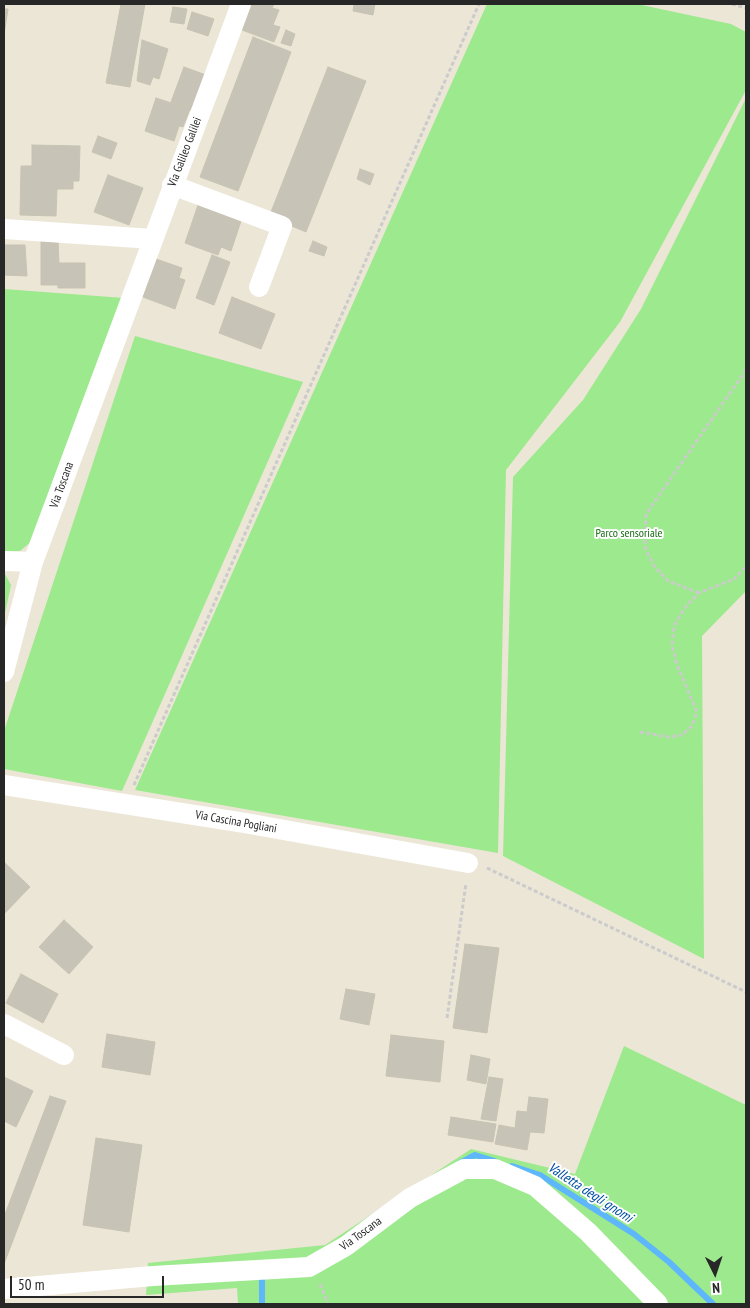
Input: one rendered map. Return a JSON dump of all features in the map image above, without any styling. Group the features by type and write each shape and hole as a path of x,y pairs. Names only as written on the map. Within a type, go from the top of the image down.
{"street":[{"name":"Via Galileo Galilei","path":"130,301 241,4"},
{"path":"172,185 282,226 259,287"},
{"path":"4,229 153,239"},
{"name":"Via Toscana","path":"4,672 33,562 130,301"},
{"path":"4,561 33,562"},
{"name":"Via Cascina Pogliani","path":"4,785 468,863"},
{"path":"4,1024 64,1055"},
{"name":"Via Toscana","path":"4,1289 154,1276 309,1267 346,1246 410,1198 464,1169 495,1169 534,1186 588,1232 658,1304"}],"path":[{"path":"126,804 479,4"},
{"path":"732,4 746,8"},
{"path":"699,593 668,581 654,566 645,547 646,514 746,370"},
{"path":"640,732 653,736 682,735 692,726 697,712 677,665 672,645 674,626 686,606 699,593 734,579 746,567"},
{"path":"448,1018 468,863 492,869 746,992"}],"green space":[{"path":"487,4 637,4 731,24 746,32 746,90 620,322 506,470 498,853 135,790"},
{"name":"Parco sensoriale","path":"746,98 746,591 702,636 704,959 503,856 513,477 583,400 641,309"},
{"path":"4,289 124,298 38,536 20,551 4,552"},
{"path":"135,336 303,382 122,791 4,769 4,731"},
{"path":"4,572 11,585 4,618"},
{"path":"624,1046 746,1105 746,1304 238,1304 237,1288 146,1295 148,1263 325,1245 471,1149 575,1174"}],"building":[{"path":"121,4 145,4 130,87 106,83"},
{"path":"252,4 274,4 272,8 279,10 273,25 280,27 274,42 242,30"},
{"path":"354,4 375,4 373,15 353,11"},
{"path":"173,7 187,9 184,24 170,22"},
{"path":"4,9 8,9 4,35"},
{"path":"192,12 214,19 208,36 187,29"},
{"path":"286,30 295,34 291,46 281,43"},
{"path":"253,37 291,52 238,191 200,177"},
{"path":"142,40 168,49 159,79 153,77 150,85 137,81"},
{"path":"184,67 206,75 193,111 171,102"},
{"path":"328,67 366,81 306,232 287,224 271,212"},
{"path":"156,98 190,109 183,127 179,126 174,141 145,131"},
{"path":"98,136 117,143 111,159 92,152"},
{"path":"32,145 80,146 79,181 73,181 73,189 57,189 56,216 20,215 21,166 32,166"},
{"path":"360,169 374,174 370,185 357,179"},
{"path":"108,175 143,188 129,225 94,212"},
{"path":"198,205 241,221 231,251 221,247 218,255 185,243"},
{"path":"58,240 59,263 85,263 85,288 58,288 58,285 41,285 41,241"},
{"path":"313,241 327,247 324,256 309,251"},
{"path":"4,245 25,245 27,276 4,275"},
{"path":"212,255 230,262 214,305 196,298"},
{"path":"156,259 182,268 179,278 185,280 175,309 143,297"},
{"path":"232,297 275,314 261,349 219,333"},
{"path":"4,862 30,887 4,914"},
{"path":"64,920 93,947 69,974 39,947"},
{"path":"465,944 499,948 487,1033 453,1028"},
{"path":"21,974 58,994 43,1023 6,1003"},
{"path":"346,989 375,994 369,1025 340,1019"},
{"path":"107,1034 155,1042 150,1075 102,1067"},
{"path":"391,1035 444,1041 440,1082 386,1076"},
{"path":"471,1055 490,1059 486,1084 467,1080"},
{"path":"4,1077 33,1091 16,1127 4,1121"},
{"path":"489,1077 503,1079 496,1121 481,1119"},
{"path":"50,1096 66,1101 4,1264 4,1217"},
{"path":"529,1097 548,1099 544,1133 530,1132 527,1150 495,1144 499,1125 515,1128 517,1111 527,1112"},
{"path":"451,1117 496,1124 493,1142 448,1135"},
{"path":"96,1138 142,1145 129,1232 83,1225"}],"waterway":[{"name":"Valletta degli gnomi","path":"460,1163 475,1155 495,1161"},
{"name":"Valletta degli gnomi","path":"512,1166 540,1175 634,1234 669,1262 713,1304"},
{"path":"262,1280 262,1304"}]}
